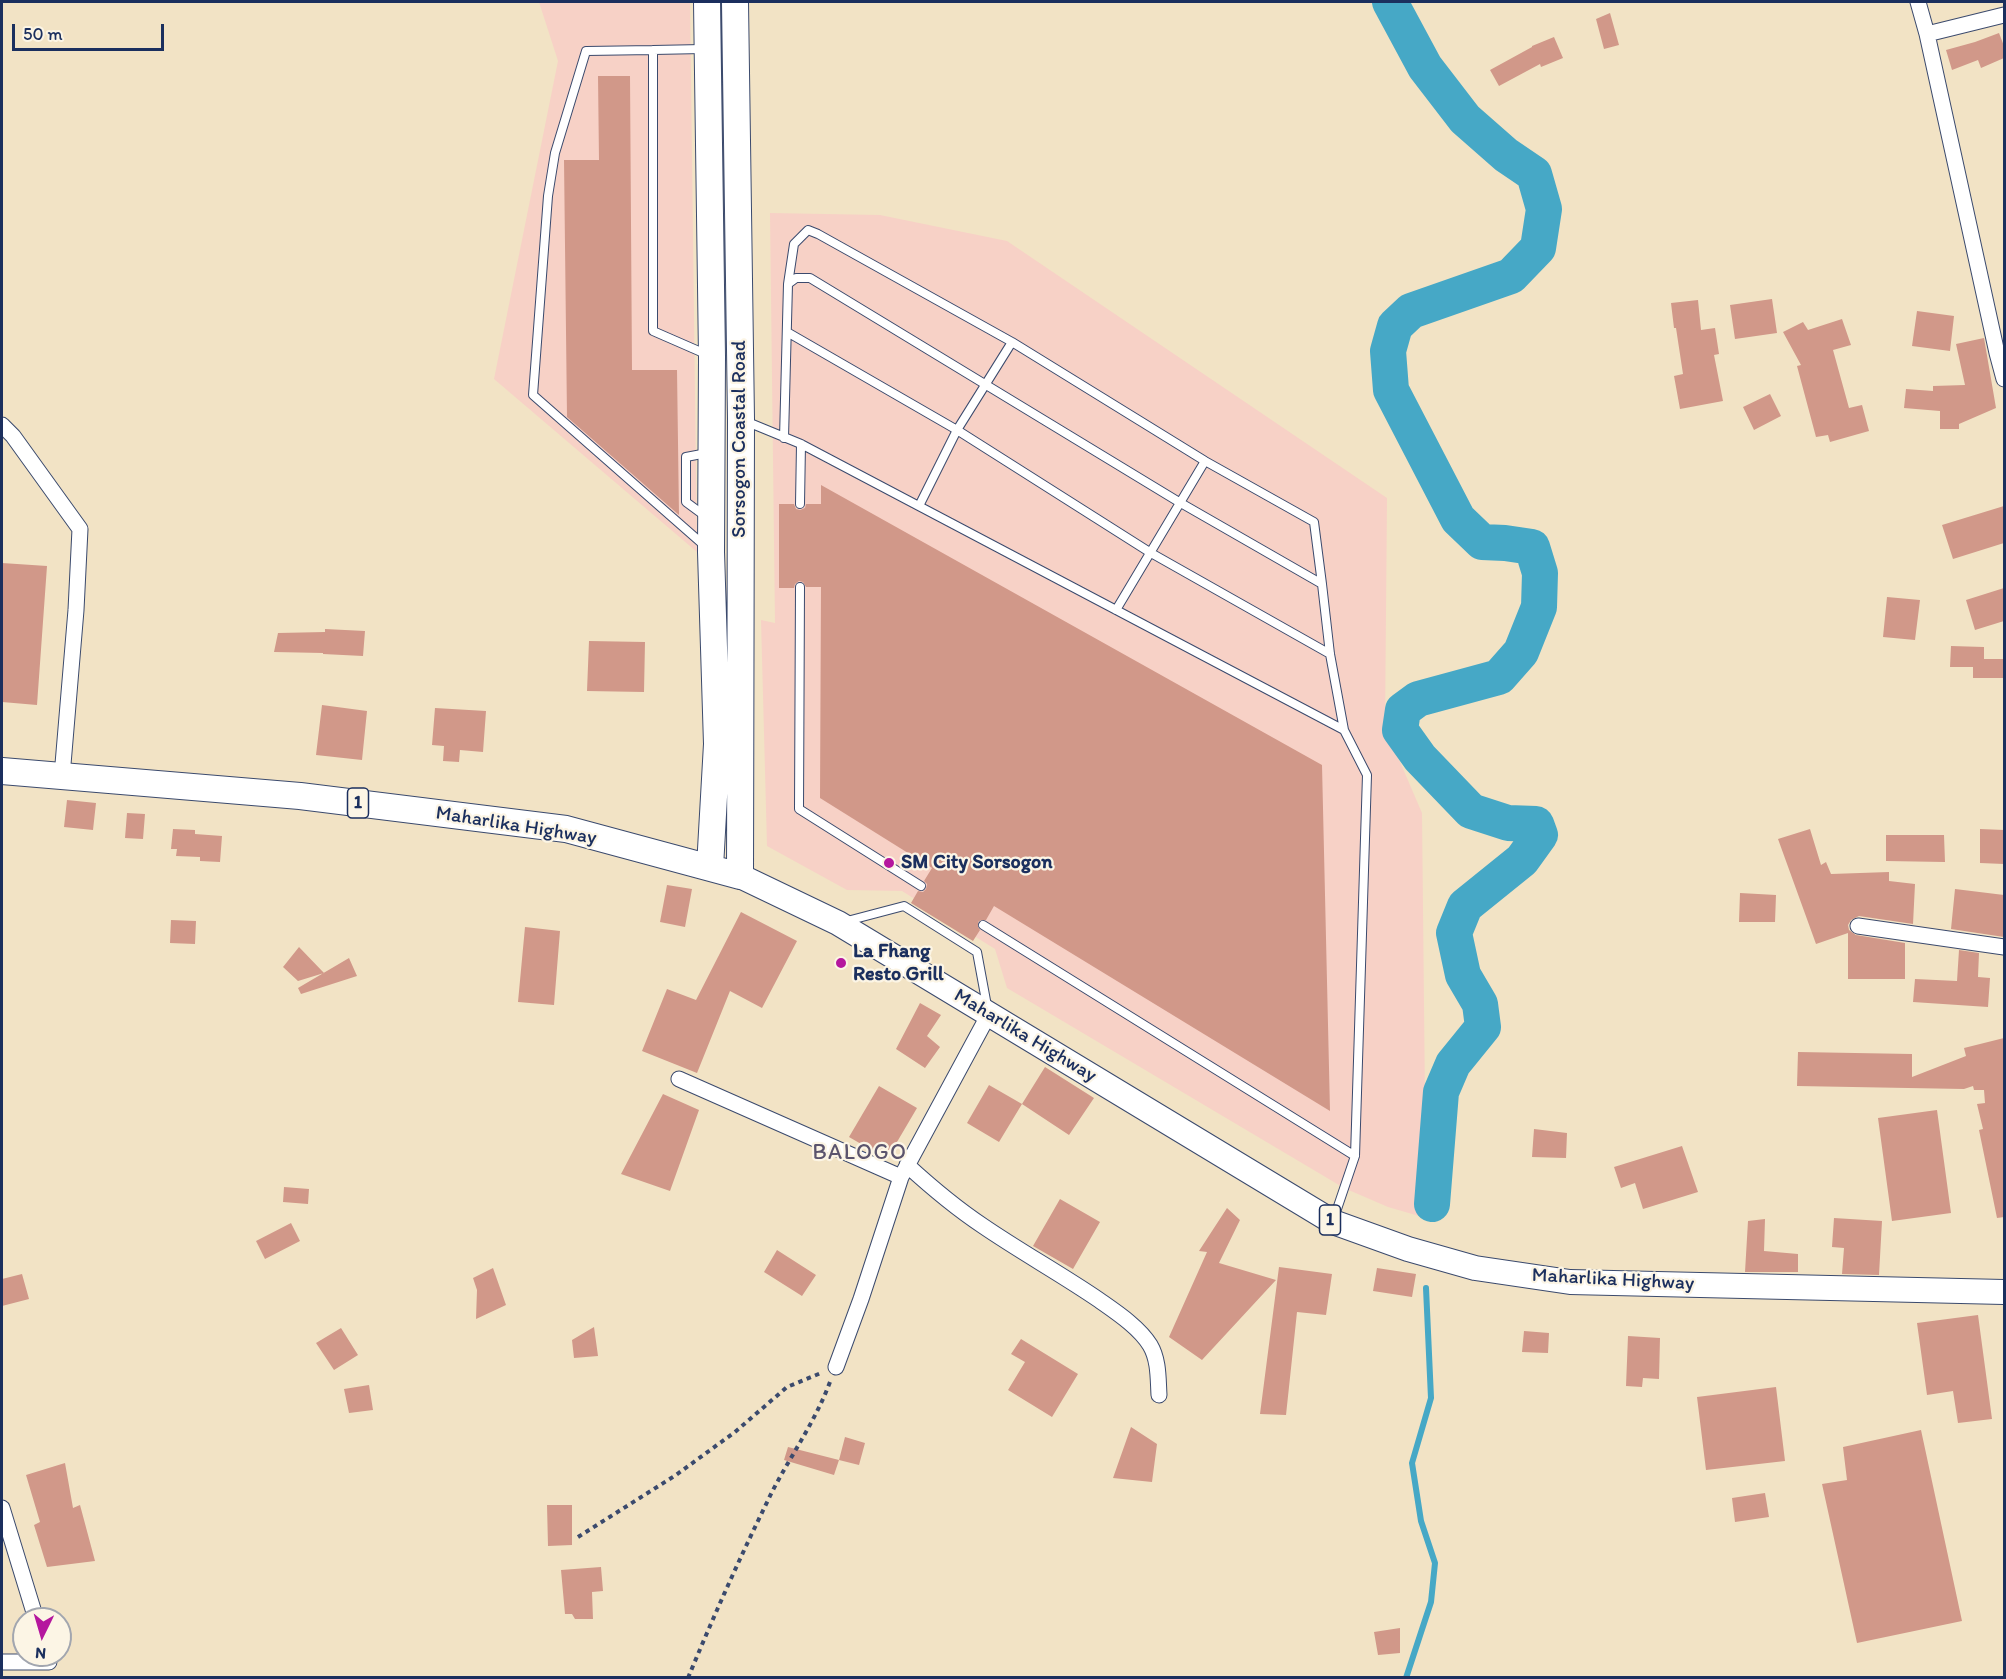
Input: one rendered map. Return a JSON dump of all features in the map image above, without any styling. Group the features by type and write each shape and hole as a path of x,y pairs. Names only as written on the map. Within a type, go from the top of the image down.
{"highway":[{"name":"Sorsogon Coastal Road","path":"707,2 712,357 711,552 717,744 710,867"},
{"name":"Sorsogon Coastal Road","path":"735,2 741,419 740,876"},
{"name":"Maharlika Highway","path":"2,771 300,796 566,829 740,876"}],"main road":[{"name":"Maharlika Highway","path":"740,876 838,923 1333,1222 1408,1249 1475,1268 1570,1282 2004,1292"}],"street":[{"path":"1918,2 2004,379"},
{"path":"1927,34 2004,15"},
{"path":"2,425 14,436 80,530 76,610 62,776"},
{"path":"1858,926 2004,947"},
{"path":"836,1367 904,1171 989,1014"},
{"path":"679,1079 904,1171 939,1193 982,1226 1118,1313 1151,1346 1157,1365 1159,1395"},
{"path":"2,1508 32,1607"}],"lane":[{"path":"709,49 586,51 555,153 548,196 533,395 711,552"},
{"path":"653,50 653,331 712,357"},
{"path":"784,438 788,284 794,244 808,231 1012,342 1205,461 1314,522 1329,654 1344,730 1366,775 1354,1156 1333,1222"},
{"path":"788,284 796,278 810,278 1179,502 1322,584"},
{"path":"787,332 957,430 1150,553 1329,654"},
{"path":"919,506 957,430 1012,342"},
{"path":"741,419 801,444 1344,730"},
{"path":"800,504 801,444"},
{"path":"1116,610 1205,461"},
{"path":"800,587 799,809 921,886"},
{"path":"838,923 904,906 977,952 989,1014"},
{"path":"983,925 1354,1156"}],"path":[{"path":"578,1537 676,1475 735,1432 787,1387 836,1367"},
{"path":"688,1677 715,1613 773,1491 820,1408 836,1367"}],"shaded area":[{"path":"539,2 690,2 697,552 494,379 558,61"},
{"name":"SM City Sorsogon","path":"770,213 880,215 1007,241 1387,498 1385,727 1422,813 1425,1101 1419,1216 1388,1207 1344,1188 1007,988 995,949 902,891 847,890 767,846 761,620 775,623"}],"building":[{"path":"1610,13 1619,45 1604,49 1596,19"},
{"path":"1999,33 2004,46 2004,58 1981,68 1978,60 1952,70 1946,50"},
{"path":"1554,37 1563,58 1541,67 1540,64 1499,86 1490,70 1532,46"},
{"path":"598,76 630,76 632,370 677,370 679,515 567,417 564,160 599,160"},
{"path":"1772,299 1777,333 1735,339 1730,305"},
{"path":"1698,300 1701,330 1715,328 1719,354 1714,355 1723,401 1680,409 1674,376 1683,374 1671,303"},
{"path":"1917,311 1954,316 1950,351 1912,346"},
{"path":"1842,319 1851,345 1833,350 1849,408 1862,405 1869,431 1830,442 1828,435 1816,437 1797,366 1801,365 1783,332 1803,322 1808,330"},
{"path":"1984,338 1996,408 1959,424 1959,429 1940,429 1940,411 1904,408 1906,389 1933,391 1933,386 1965,385 1956,344"},
{"path":"1770,394 1781,416 1754,430 1743,407"},
{"path":"821,485 1322,765 1330,1111 994,906 986,920 978,922 980,930 973,941 911,903 918,891 923,892 926,889 927,884 924,881 932,868 820,798 821,587 806,587 803,582 799,581 794,588 779,588 779,504 794,504 796,509 800,510 805,508 806,504 821,504"},
{"path":"2004,506 2004,543 1953,559 1942,525"},
{"path":"2,563 47,566 37,705 2,702"},
{"path":"2004,588 2004,621 1975,630 1966,600"},
{"path":"1887,597 1920,600 1915,640 1883,637"},
{"path":"325,629 365,631 363,656 274,652 278,633 325,632"},
{"path":"589,641 645,642 644,692 587,691"},
{"path":"1951,646 1984,647 1984,659 2004,659 2004,678 1973,678 1973,667 1950,667"},
{"path":"322,705 367,711 362,760 316,755"},
{"path":"435,708 486,711 483,752 460,750 459,762 443,761 444,746 432,745"},
{"path":"67,800 96,803 93,830 64,827"},
{"path":"127,813 145,814 143,839 125,838"},
{"path":"173,829 195,830 195,834 222,836 220,862 200,861 200,857 176,856 177,849 171,849"},
{"path":"1810,829 1821,865 1826,862 1831,874 1889,872 1889,881 1915,884 1913,924 1859,916 1851,920 1848,925 1849,930 1856,935 1905,943 1905,979 1848,979 1848,933 1816,944 1778,839"},
{"path":"1980,829 2004,830 2004,864 1980,863"},
{"path":"1886,835 1944,835 1945,862 1886,861"},
{"path":"667,885 692,889 685,927 660,922"},
{"path":"1955,889 2004,895 2004,937 1951,929"},
{"path":"1740,893 1776,895 1775,922 1739,922"},
{"path":"741,912 797,941 762,1008 730,991 697,1073 642,1051 667,989 696,1000"},
{"path":"171,920 196,921 195,944 170,943"},
{"path":"525,927 560,931 554,1005 518,1002"},
{"path":"299,947 324,973 298,981 283,967"},
{"path":"1959,950 1979,953 1978,977 1990,978 1988,1007 1913,1002 1915,979 1957,981"},
{"path":"349,958 357,976 301,994 298,988"},
{"path":"920,1003 941,1015 927,1036 940,1047 925,1068 896,1049"},
{"path":"2004,1038 2004,1217 1997,1218 1979,1130 1983,1129 1977,1104 1985,1103 1984,1090 1974,1090 1973,1086 1964,1089 1797,1086 1798,1052 1912,1054 1912,1077 1966,1056 1964,1048"},
{"path":"1045,1067 1094,1098 1069,1135 1022,1104"},
{"path":"989,1085 1022,1104 999,1142 967,1123"},
{"path":"879,1086 917,1108 887,1159 849,1137"},
{"path":"663,1094 699,1110 670,1191 621,1174"},
{"path":"1937,1110 1951,1213 1892,1221 1878,1118"},
{"path":"1534,1129 1567,1133 1566,1158 1532,1157"},
{"path":"1682,1146 1698,1192 1643,1209 1635,1183 1621,1188 1614,1167"},
{"path":"284,1187 309,1189 308,1204 283,1202"},
{"path":"1060,1199 1100,1222 1073,1269 1033,1246"},
{"path":"1227,1208 1240,1220 1219,1263 1276,1280 1202,1360 1169,1337 1207,1252 1199,1251"},
{"path":"1834,1218 1882,1221 1879,1275 1842,1274 1844,1248 1832,1247"},
{"path":"1765,1219 1764,1251 1798,1254 1798,1272 1745,1272 1748,1221"},
{"path":"291,1223 300,1241 265,1259 256,1241"},
{"path":"777,1250 816,1275 802,1296 764,1272"},
{"path":"1279,1267 1332,1274 1326,1315 1297,1312 1286,1415 1260,1414"},
{"path":"493,1268 506,1305 476,1319 477,1290 473,1278"},
{"path":"1377,1268 1416,1274 1412,1297 1373,1291"},
{"path":"22,1274 29,1299 2,1306 2,1279"},
{"path":"1978,1315 1992,1419 1958,1423 1953,1391 1927,1395 1917,1323"},
{"path":"594,1327 598,1356 574,1358 572,1340"},
{"path":"341,1328 358,1355 334,1370 316,1343"},
{"path":"1524,1331 1549,1333 1548,1353 1522,1352"},
{"path":"1628,1336 1660,1338 1659,1379 1643,1378 1642,1387 1626,1386"},
{"path":"1021,1339 1078,1374 1052,1417 1008,1390 1025,1362 1011,1354"},
{"path":"369,1385 373,1410 349,1413 344,1389"},
{"path":"1776,1387 1785,1461 1706,1470 1697,1397"},
{"path":"1131,1427 1157,1444 1152,1482 1113,1478"},
{"path":"1921,1430 1962,1621 1857,1643 1822,1484 1847,1480 1843,1447"},
{"path":"845,1437 865,1443 859,1465 839,1460"},
{"path":"788,1447 839,1460 834,1475 784,1460"},
{"path":"65,1463 73,1508 80,1505 95,1561 47,1567 34,1525 40,1522 26,1475"},
{"path":"1765,1493 1769,1517 1735,1522 1732,1498"},
{"path":"547,1505 572,1505 572,1545 548,1546"},
{"path":"601,1567 603,1591 592,1592 593,1619 575,1619 572,1614 565,1614 561,1570"},
{"path":"1400,1628 1400,1653 1378,1655 1374,1632"}],"waterway":[{"path":"1390,2 1425,67 1465,119 1506,155 1534,174 1544,209 1538,248 1511,276 1411,311 1395,326 1388,351 1391,390 1458,519 1482,542 1532,547 1540,573 1539,607 1521,652 1499,677 1418,699 1403,710 1400,730 1420,758 1471,811 1508,823 1536,824 1540,835 1522,860 1465,906 1454,933 1463,975 1480,1004 1483,1027 1453,1064 1441,1092 1432,1204"},
{"path":"1406,1678 1431,1602 1435,1563 1421,1521 1412,1463 1431,1398 1426,1288"}],"place":[{"name":"SM City Sorsogon","path":"889,863"},
{"name":"La Fhang Resto Grill","path":"841,963"}],"district":[{"name":"BALOGO","path":"860,1153"}]}
